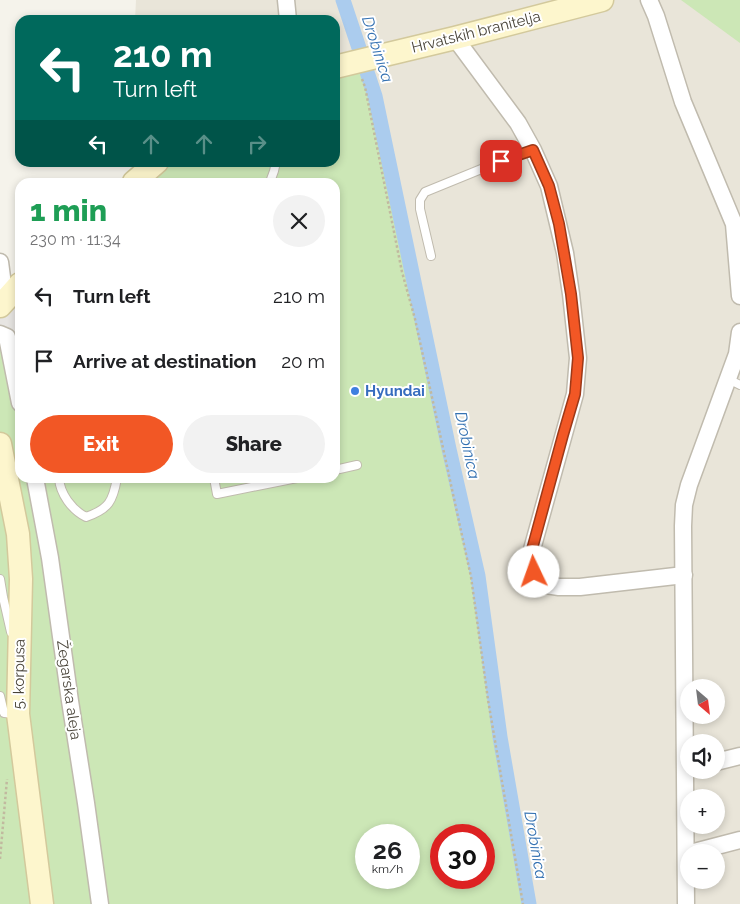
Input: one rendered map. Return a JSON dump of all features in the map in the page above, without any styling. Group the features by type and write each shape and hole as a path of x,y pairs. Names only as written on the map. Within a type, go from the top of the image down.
{"street":[{"path":"286,0 288,15"},
{"name":"Hrvatskih branitelja","path":"345,65 602,0"},
{"path":"649,0 656,16 683,102 737,226 740,296"},
{"path":"455,38 518,123 533,150 549,186 559,224 571,294 578,358 575,394 531,553 531,563 534,572 538,580 546,585 559,587 580,587 684,575"},
{"path":"139,178 151,167"},
{"path":"0,262 2,303"},
{"path":"2,303 15,289"},
{"path":"686,734 682,526 684,505 689,485 734,382 740,332"},
{"path":"0,334 7,337 15,378"},
{"name":"5. korpusa","path":"0,444 18,534 20,579 18,714 42,904"},
{"name":"Žegarska aleja","path":"35,483 50,558 100,904"},
{"path":"725,760 740,756"},
{"path":"687,779 689,844"},
{"path":"725,844 740,840"},
{"path":"686,904 687,889"}],"lane":[{"path":"431,256 420,209 420,200 424,192 533,150"},
{"path":"340,469 357,466"},
{"path":"60,483 76,512 86,517 100,512 111,501 116,483"},
{"path":"215,483 217,494 269,483"},
{"path":"0,579 19,663"},
{"path":"0,696 4,713 18,714"}],"path":[{"path":"345,65 365,87 402,272 415,319 471,577 488,700 523,904"},
{"path":"0,859 7,779"}],"shaded area":[{"path":"136,0 740,0 740,904 529,904 500,737 478,576 449,449 340,84 340,15 135,15"},
{"path":"15,290 15,339 0,334 0,306"}],"green space":[{"path":"681,0 740,0 740,43"},
{"path":"361,55 375,97 449,449 478,576 486,642 529,904 0,904 0,334 15,339 15,483 340,483 340,178 139,178 152,167 340,167 340,65"}],"waterway":[{"name":"Drobinica","path":"343,0 375,96 449,449 478,576 500,737 529,904"}],"place":[{"name":"Hyundai","path":"355,391"}],"route":[{"path":"501,161 533,150 549,186 565,253 578,358 575,394 531,553 531,563 534,572"}]}
